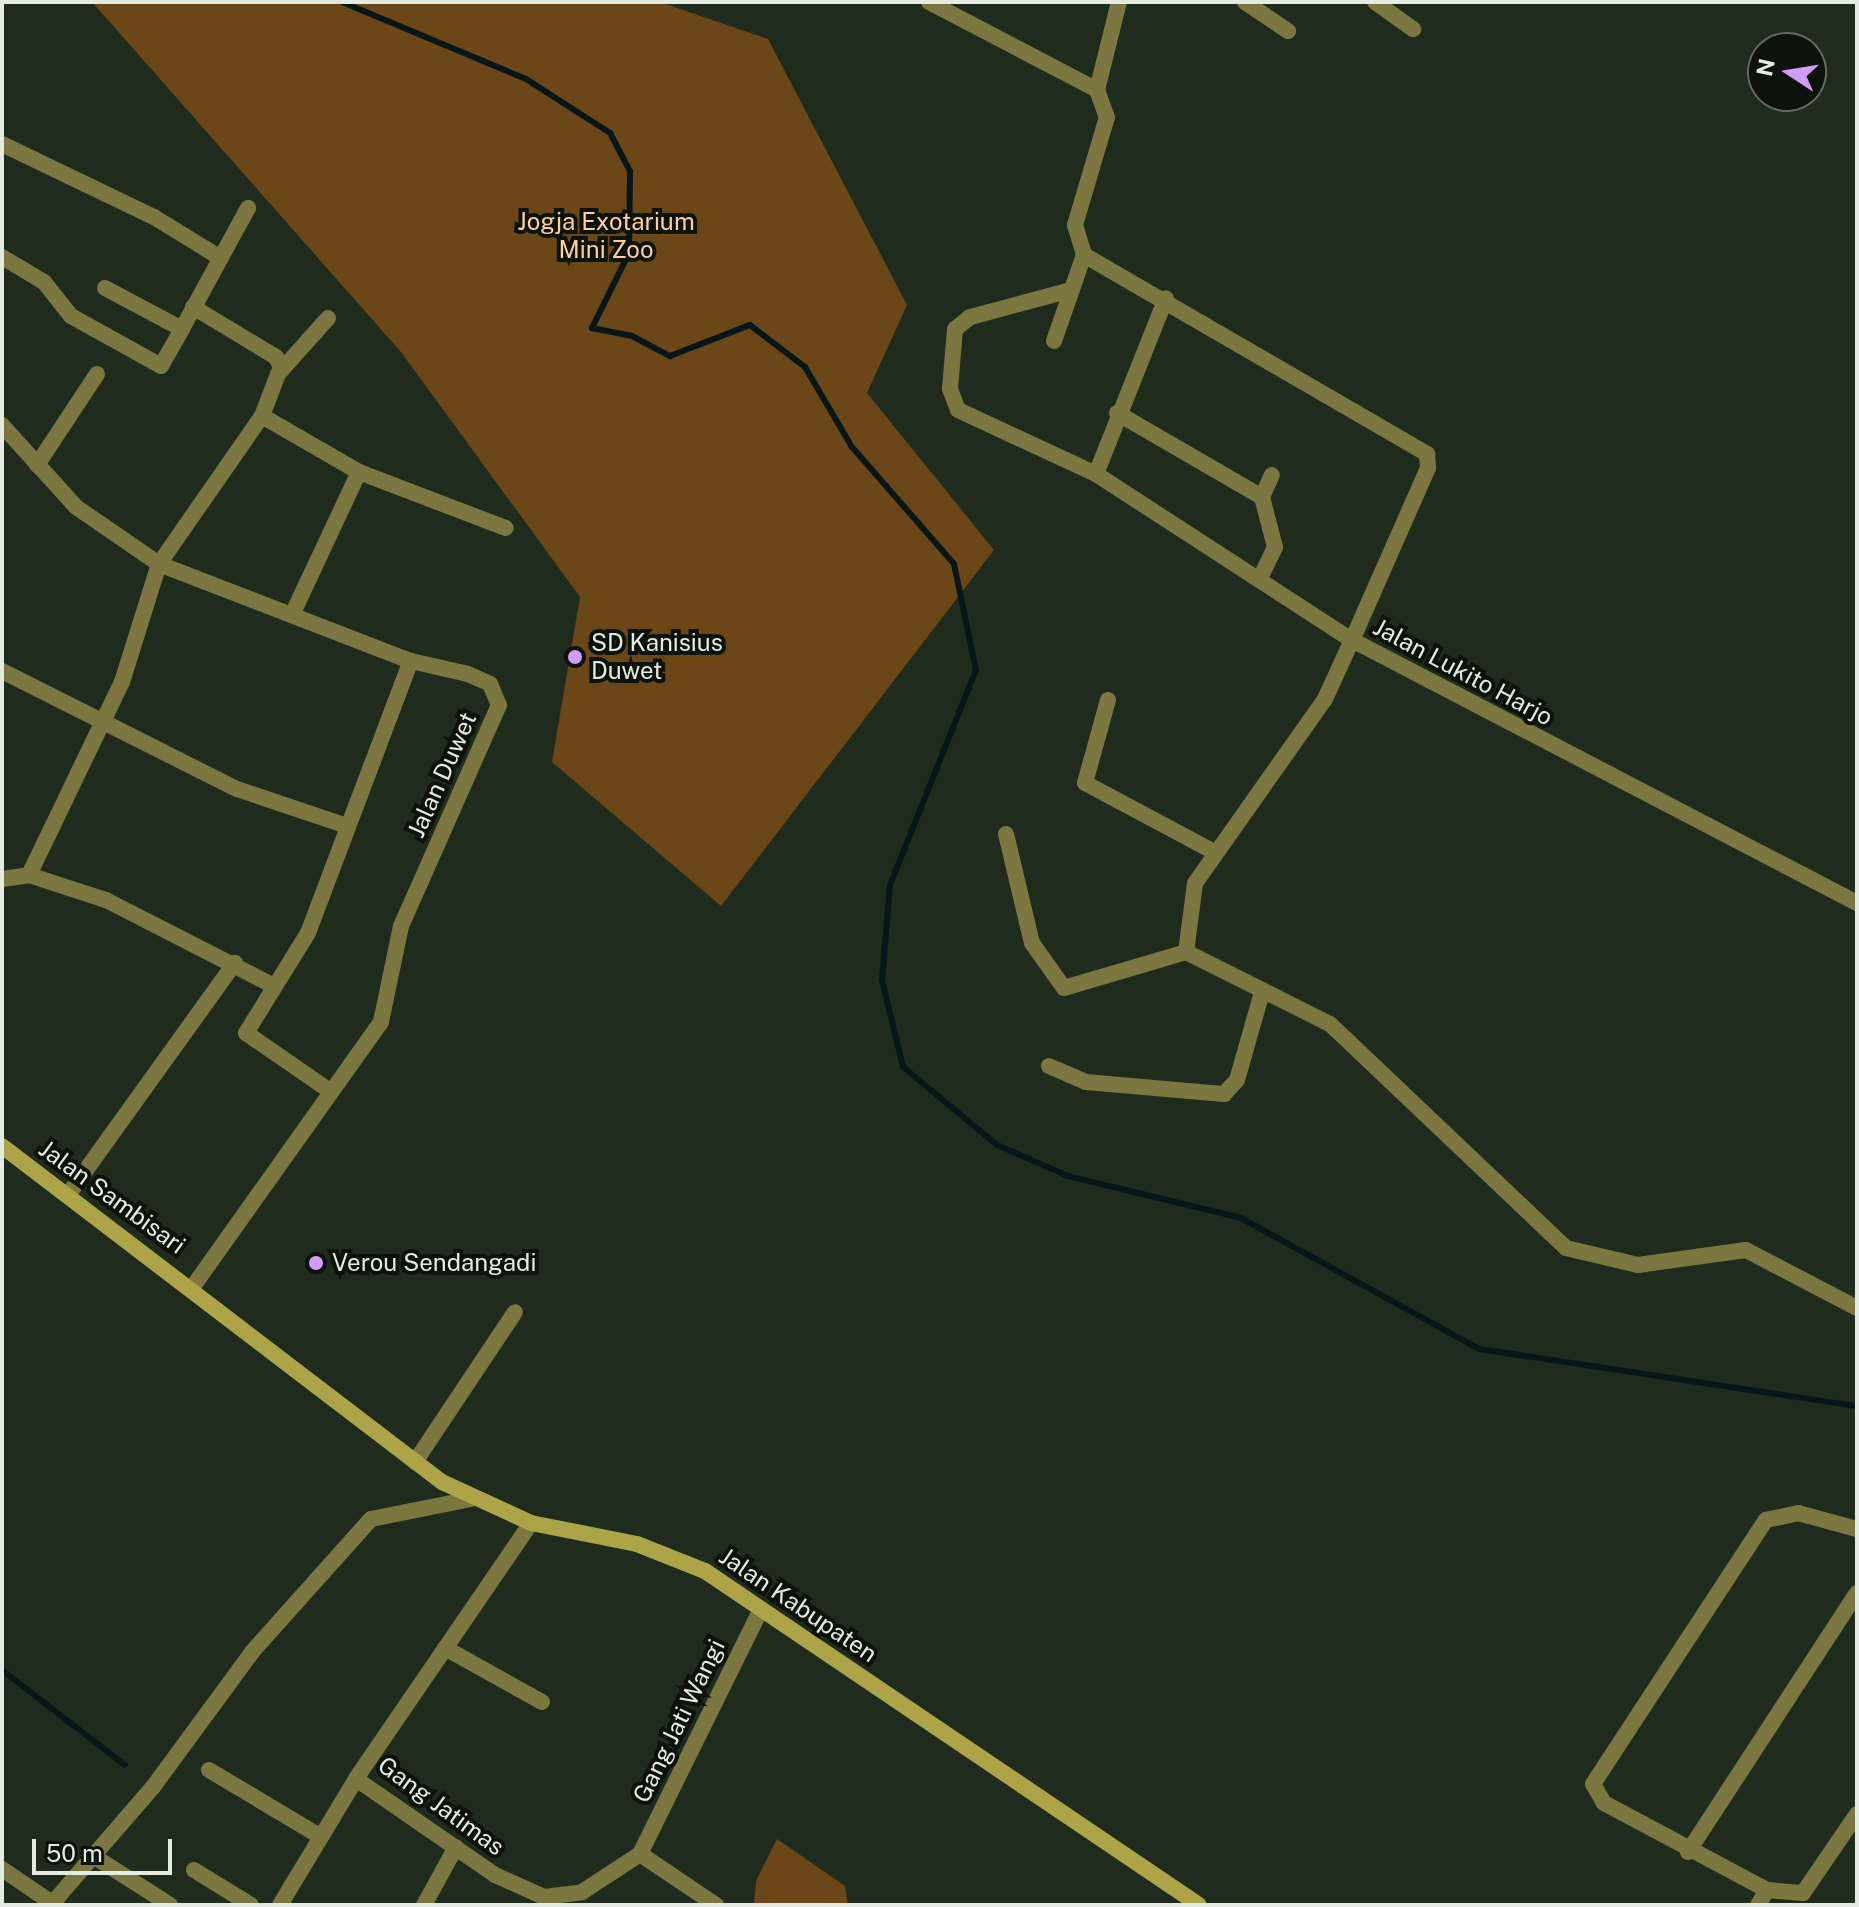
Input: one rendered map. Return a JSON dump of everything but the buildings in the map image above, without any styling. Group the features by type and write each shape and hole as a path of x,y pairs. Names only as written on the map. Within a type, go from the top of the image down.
{"main road":[{"name":"Jalan Sambisari","path":"2,1146 193,1287"},
{"name":"Jalan Kabupaten","path":"193,1287 415,1462 471,1499 531,1523 637,1544 705,1571 1199,1905"}],"street":[{"path":"930,2 1097,90"},
{"path":"1054,341 1084,255 1075,225 1107,117 1097,90 1119,2"},
{"path":"1245,2 1288,31"},
{"path":"1375,2 1413,29"},
{"path":"2,144 154,217 219,257"},
{"path":"2,257 59,294 71,316 161,366 248,208"},
{"name":"Jalan Lukito Harjo","path":"1084,255 1166,298 1427,454 1428,468 1352,640 1857,903"},
{"path":"105,288 182,329"},
{"path":"1071,290 970,317 955,329 950,389 963,416 1096,474 1352,640 1318,710 1214,852 1189,900 1186,952"},
{"path":"1096,474 1117,413 1166,298"},
{"path":"193,307 276,357 282,370"},
{"path":"29,875 103,721 159,564 262,416 282,370 328,318"},
{"path":"37,465 97,374"},
{"path":"1117,413 1262,497"},
{"path":"262,416 359,472 506,528"},
{"name":"Jalan Duwet","path":"2,425 76,507 159,564 411,661 490,684 499,705 401,926 381,1022 193,1287"},
{"path":"292,615 359,472"},
{"path":"1260,578 1275,547 1262,497 1272,475"},
{"path":"330,1091 248,1036 318,911 344,825 411,661"},
{"path":"2,671 237,789 344,825"},
{"path":"1108,700 1085,783 1214,852"},
{"path":"1006,834 1032,943 1064,988 1186,952 1330,1024 1566,1248 1638,1265 1746,1250 1857,1308"},
{"path":"2,879 29,875 106,900 235,963 274,986"},
{"path":"68,1195 235,963"},
{"path":"1049,1066 1098,1084 1224,1094 1237,1080 1262,992"},
{"path":"415,1462 515,1312"},
{"path":"2,1869 52,1904 153,1787 252,1652 371,1519 471,1499"},
{"path":"1857,1529 1798,1513 1766,1520 1599,1769 1593,1784 1604,1803 1762,1898 1803,1893 1857,1814"},
{"name":"Gang Jatimas","path":"531,1523 356,1779 521,1889 544,1897 585,1898 640,1854"},
{"path":"1688,1852 1857,1593"},
{"name":"Gang Jati Wangi","path":"640,1854 761,1609"},
{"path":"445,1648 542,1702"},
{"path":"209,1770 318,1835"},
{"path":"280,1905 318,1835 356,1779"},
{"path":"424,1905 456,1847"},
{"path":"640,1854 716,1905"},
{"path":"101,1861 170,1905"},
{"path":"194,1870 251,1905"}],"green space":[{"name":"Jogja Exotarium Mini Zoo","path":"92,2 660,2 768,39 907,305 867,393 994,550 721,906 552,762 580,597 401,352"},
{"path":"777,1839 845,1886 848,1905 754,1905 756,1881"}],"waterway":[{"path":"342,2 526,79 610,133 630,171 629,253 592,328 632,336 670,356 750,325 805,367 852,447 954,564 976,670 890,885 882,980 903,1067 997,1145 1068,1176 1241,1218 1479,1349 1857,1406"},
{"path":"2,1670 125,1765"}],"place":[{"name":"SD Kanisius Duwet","path":"575,657"},
{"name":"Verou Sendangadi","path":"316,1263"}]}
